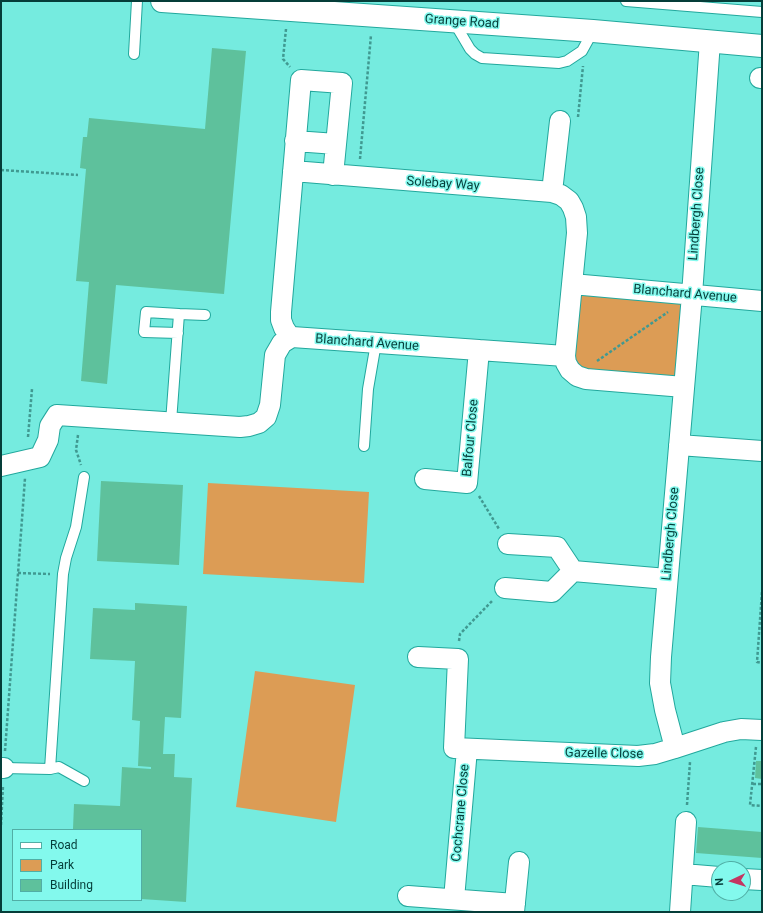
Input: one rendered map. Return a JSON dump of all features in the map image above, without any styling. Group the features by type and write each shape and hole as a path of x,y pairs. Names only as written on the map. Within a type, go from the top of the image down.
{"street":[{"name":"Grange Road","path":"162,1 594,31 762,46"},
{"name":"Lindbergh Close","path":"683,746 665,710 662,690 661,657 692,295 710,41"},
{"path":"1,466 40,457 48,440 50,426 57,415 240,427 259,423 266,417 270,405 275,355 282,343 292,337 284,328 280,312 301,80 342,83 333,175"},
{"path":"552,192 560,121"},
{"path":"295,140 336,144"},
{"name":"Solebay Way","path":"293,171 552,192 561,195 569,201 576,217 577,233 572,284"},
{"path":"572,284 565,356 566,363 570,370 577,376 586,379 684,387"},
{"name":"Blanchard Avenue","path":"572,284 762,301"},
{"name":"Blanchard Avenue","path":"292,337 565,356"},
{"name":"Balfour Close","path":"425,479 467,483 479,350"},
{"path":"679,445 762,451"},
{"path":"508,544 557,547 573,571"},
{"path":"505,588 552,592 573,571 667,579"},
{"path":"418,657 458,659"},
{"name":"Cochcrane Close","path":"454,899 467,749 454,748 458,659"},
{"name":"Gazelle Close","path":"467,749 638,756 655,754 724,732 741,729 760,730"},
{"path":"680,912 686,822"},
{"path":"408,896 454,899 515,908 519,862"},
{"path":"683,874 711,876"},
{"path":"751,879 762,880"}],"lane":[{"path":"134,54 137,1"},
{"path":"626,1 762,12"},
{"path":"454,22 470,49 482,58 559,63 567,61 582,51 594,31"},
{"path":"178,333 144,332 146,312 205,315"},
{"path":"171,422 179,314"},
{"path":"364,446 368,389 376,344"},
{"path":"50,769 63,574 66,558 76,527 84,477"},
{"path":"2,768 50,769 59,767 84,782"}],"path":[{"path":"288,10 283,60 301,80"},
{"path":"360,165 373,16"},
{"path":"560,121 578,122 584,60"},
{"path":"1,170 78,175"},
{"path":"577,376 692,295"},
{"path":"1,825 2,768 32,389"},
{"path":"467,483 478,494 508,544"},
{"path":"18,573 63,574"},
{"path":"458,659 460,634 505,588"},
{"path":"762,592 756,662 762,663"},
{"path":"760,730 750,805 762,806"},
{"path":"683,746 686,822"},
{"path":"752,784 762,784"}],"green space":[{"path":"580,295 683,302 677,381 584,372 572,359"},
{"path":"208,483 369,492 364,583 203,574"},
{"path":"255,671 355,685 336,822 236,807"}],"building":[{"path":"212,48 246,51 224,294 116,285 107,384 81,381 89,282 76,281 86,169 80,168 83,137 87,137 89,118 205,129"},
{"path":"101,481 183,485 179,565 97,561"},
{"path":"135,603 187,606 181,718 165,717 163,754 175,754 174,777 192,778 186,902 142,899 142,829 73,829 74,804 120,806 122,767 151,769 151,767 138,766 140,721 132,720 135,661 90,659 93,608 135,610"},
{"path":"756,761 762,761 762,779 755,778"},
{"path":"698,827 762,832 762,858 696,853"}]}
